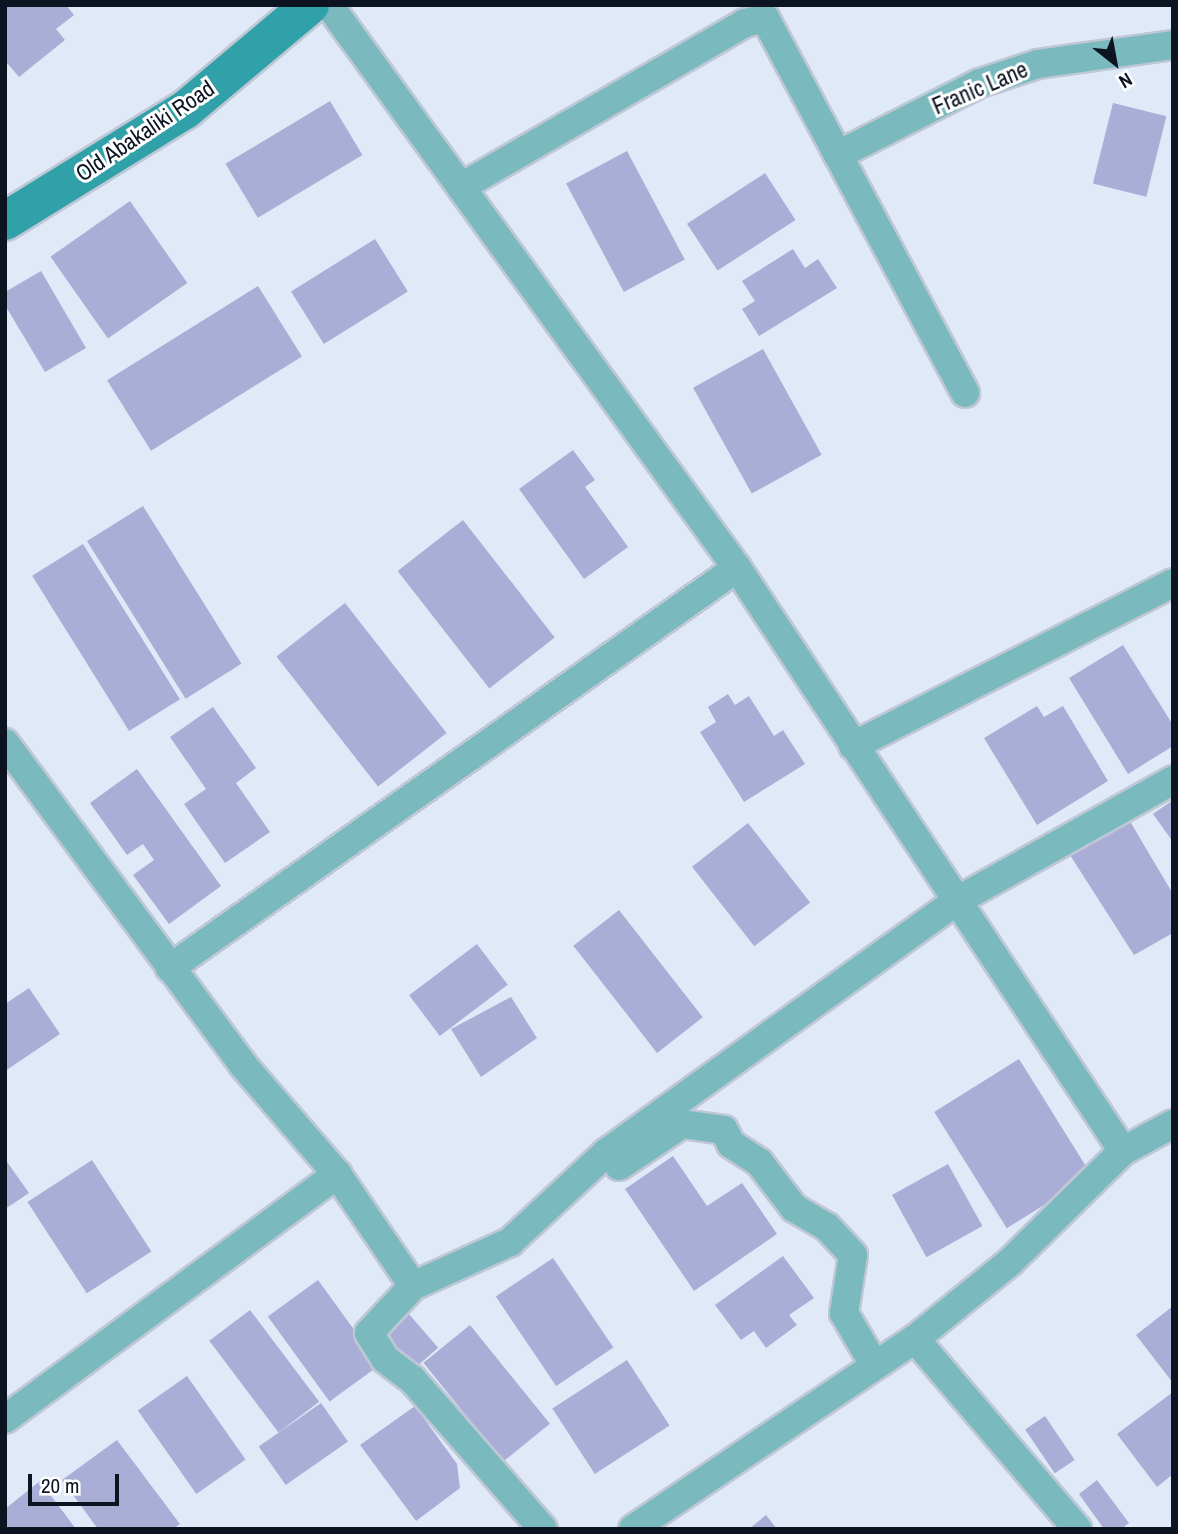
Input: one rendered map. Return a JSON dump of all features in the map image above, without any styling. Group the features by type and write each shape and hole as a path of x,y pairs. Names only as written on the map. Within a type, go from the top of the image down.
{"main road":[{"name":"Old Abakaliki Road","path":"5,220 185,110 310,5"}],"street":[{"path":"329,5 737,568 955,902 1123,1151"},
{"path":"461,187 745,23 765,18 965,393"},
{"name":"Franic Lane","path":"838,155 980,83 1014,71 1038,64 1173,45"},
{"path":"170,968 737,568"},
{"path":"853,746 1173,583"},
{"path":"5,743 243,1065 337,1174 412,1286"},
{"path":"543,1529 412,1379 385,1359 369,1333 412,1286 510,1242 596,1163 955,902 1173,780"},
{"path":"634,1529 915,1339 1010,1262 1123,1151 1173,1124"},
{"path":"596,1163 608,1174 682,1125 724,1130 731,1144 759,1162 793,1208 827,1227 853,1255 844,1314 875,1366"},
{"path":"5,1419 337,1174"},
{"path":"915,1339 1077,1529"}],"building":[{"path":"5,5 66,5 74,15 56,29 65,40 19,77 8,64 5,66"},
{"path":"330,101 362,155 258,218 225,164"},
{"path":"1113,103 1166,116 1146,197 1093,184"},
{"path":"627,151 685,260 624,292 566,183"},
{"path":"765,173 795,220 718,271 687,224"},
{"path":"130,201 187,283 108,339 51,257"},
{"path":"375,239 408,292 324,344 291,291"},
{"path":"793,249 805,268 818,259 837,288 759,336 742,309 755,301 742,281"},
{"path":"41,271 86,348 45,372 5,305 5,292"},
{"path":"258,286 302,356 151,451 107,380"},
{"path":"763,349 822,455 752,494 693,388"},
{"path":"573,450 595,480 585,487 628,547 584,579 519,489"},
{"path":"143,506 242,664 186,699 87,541"},
{"path":"463,520 555,637 489,689 398,571"},
{"path":"83,544 180,699 129,731 32,576"},
{"path":"345,603 447,733 378,787 276,657"},
{"path":"1123,645 1173,725 1173,746 1128,774 1069,678"},
{"path":"728,694 735,705 749,696 774,736 783,730 805,764 744,802 700,732 716,722 708,707"},
{"path":"1037,706 1044,717 1063,706 1108,781 1037,825 984,738"},
{"path":"213,707 256,768 236,783 270,832 225,863 184,804 206,789 170,737"},
{"path":"137,769 221,886 169,924 133,875 154,860 143,844 127,855 90,803"},
{"path":"1173,800 1173,842 1153,814"},
{"path":"1128,818 1173,894 1173,933 1134,955 1068,852"},
{"path":"748,823 810,903 754,946 692,867"},
{"path":"619,910 703,1017 657,1053 573,946"},
{"path":"477,944 508,985 440,1036 409,995"},
{"path":"29,988 60,1034 5,1071 5,1004"},
{"path":"511,997 537,1038 481,1077 451,1029"},
{"path":"1019,1059 1092,1175 1007,1228 934,1112"},
{"path":"673,1156 707,1206 742,1183 777,1234 694,1291 625,1189"},
{"path":"5,1159 29,1193 5,1209"},
{"path":"92,1160 151,1251 87,1293 27,1202"},
{"path":"948,1164 982,1226 926,1257 892,1195"},
{"path":"783,1256 814,1298 789,1315 797,1325 766,1348 754,1331 741,1340 715,1305"},
{"path":"553,1258 613,1348 556,1386 496,1297"},
{"path":"318,1280 380,1365 330,1401 268,1316"},
{"path":"1173,1306 1173,1383 1136,1335"},
{"path":"250,1310 319,1402 278,1433 209,1341"},
{"path":"408,1313 438,1348 412,1371 382,1336"},
{"path":"470,1325 550,1424 503,1461 423,1363"},
{"path":"627,1360 669,1425 595,1474 552,1408"},
{"path":"187,1376 246,1460 196,1494 138,1410"},
{"path":"1173,1392 1173,1474 1157,1487 1117,1434"},
{"path":"321,1403 348,1442 286,1485 259,1447"},
{"path":"415,1406 457,1464 460,1488 416,1521 360,1445"},
{"path":"1045,1416 1075,1460 1055,1473 1025,1429"},
{"path":"117,1440 180,1524 173,1529 98,1529 62,1480"},
{"path":"1097,1480 1129,1523 1121,1529 1104,1529 1079,1494"},
{"path":"40,1481 76,1529 5,1529 5,1509"},
{"path":"766,1515 777,1529 749,1529"}]}
